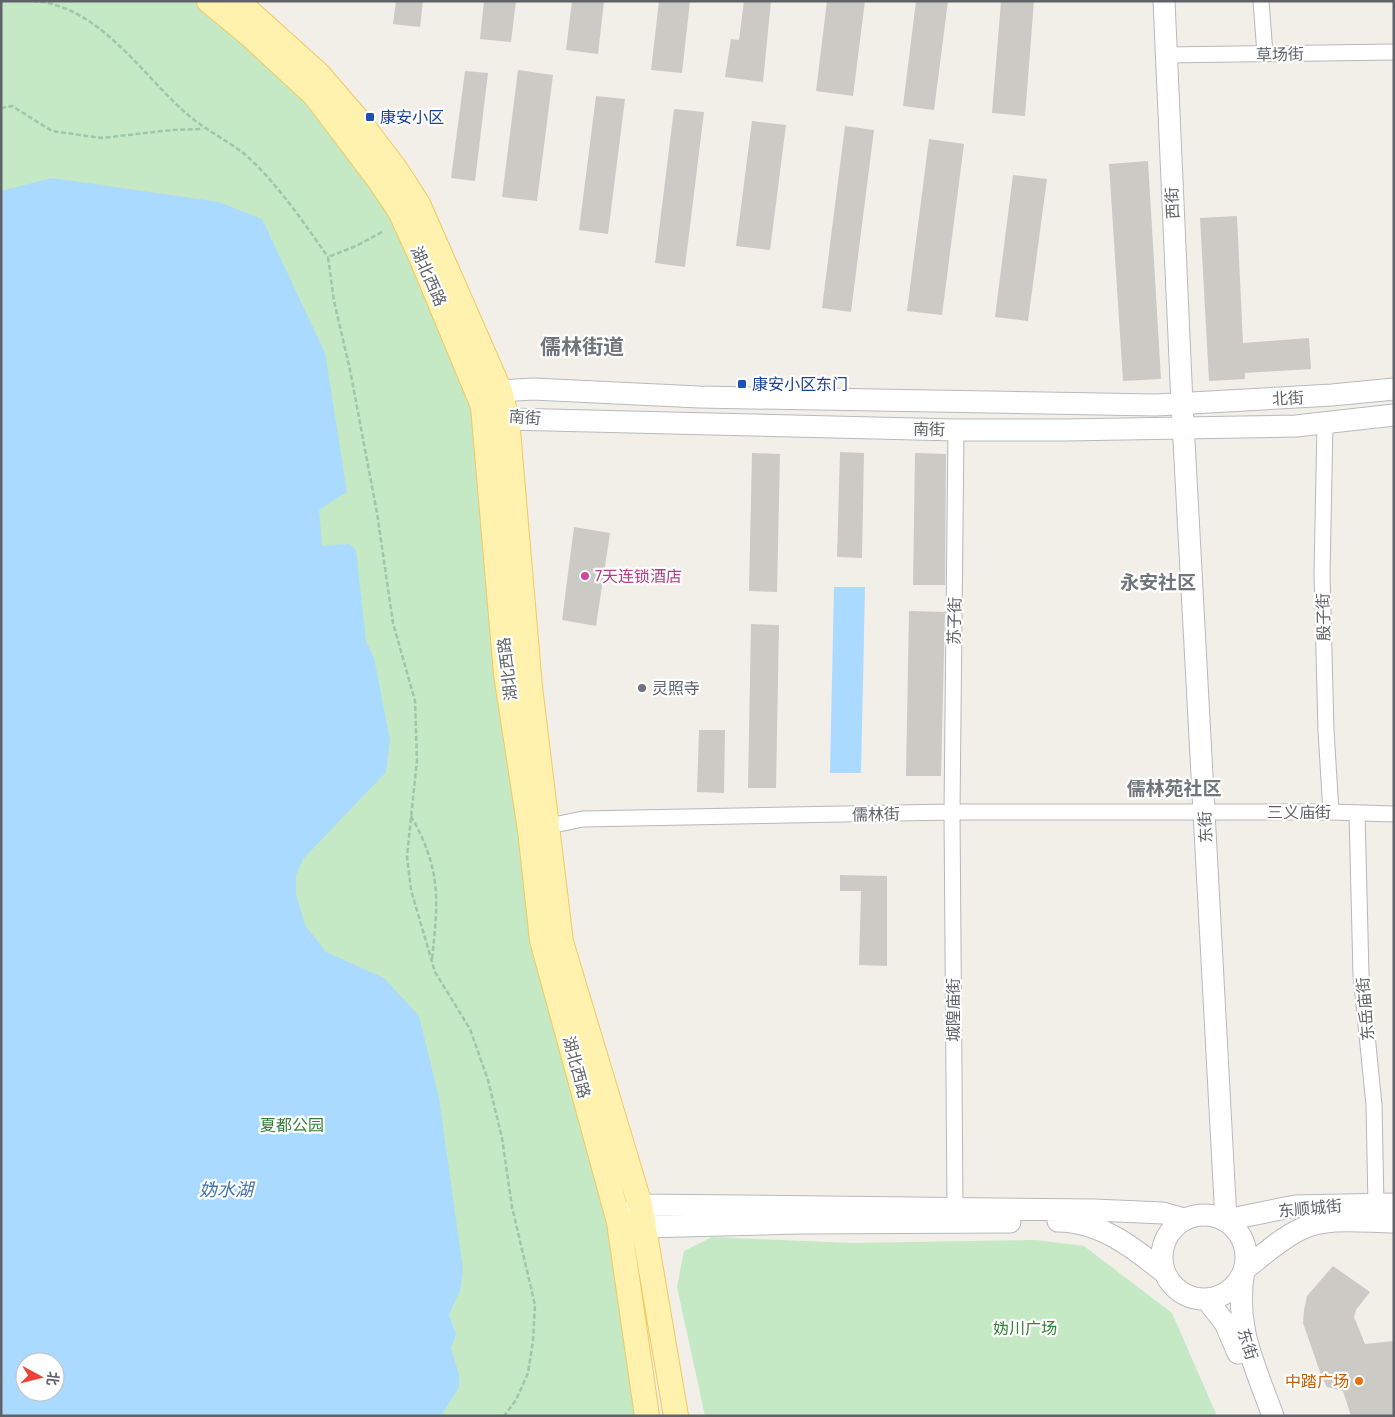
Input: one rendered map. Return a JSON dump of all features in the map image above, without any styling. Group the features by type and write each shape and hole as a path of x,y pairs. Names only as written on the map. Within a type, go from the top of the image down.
{"main road":[{"name":"湖北西路","path":"209,1 250,34 315,95 380,181 400,211 492,398 507,419 530,687 539,828 542,940 619,1222 647,1416"},
{"name":"湖北西路","path":"237,1 319,74 362,125 396,170 418,204 492,398 506,674 561,942 641,1216 676,1416"}],"street":[{"name":"西街","path":"1164,1 1182,404"},
{"path":"1261,1 1265,54"},
{"name":"草场街","path":"1166,55 1394,52"},
{"name":"南街","path":"492,398 533,389 699,397 916,402 1182,404"},
{"name":"北街","path":"1182,404 1394,389"},
{"name":"东街","path":"1182,404 1226,1220"},
{"name":"北街","path":"1183,429 1296,426 1394,415"},
{"name":"南街","path":"507,419 956,430 1183,429"},
{"name":"殷子街","path":"1325,423 1323,584 1326,731 1331,812"},
{"name":"苏子街","path":"952,812 956,430"},
{"name":"儒林街","path":"539,828 582,819 952,812 1204,812"},
{"name":"城隍庙街","path":"952,812 955,1208"},
{"name":"三义庙街","path":"1204,812 1394,814"},
{"name":"东岳庙街","path":"1357,813 1361,976 1385,1204"},
{"name":"东顺城街","path":"1226,1220 1295,1206 1385,1204"},
{"path":"619,1222 641,1216 955,1208 1163,1213 1184,1219"},
{"path":"1200,1214 1216,1216 1226,1220 1241,1237 1246,1253 1244,1270 1236,1285 1223,1295 1207,1300 1191,1298 1176,1290 1165,1273 1161,1261 1163,1244 1171,1230 1184,1219 1200,1214"},
{"path":"641,1216 1076,1221 1126,1242 1165,1273"},
{"name":"东顺城街","path":"1244,1270 1286,1239 1302,1229 1317,1224 1342,1221 1394,1222"},
{"name":"东街","path":"1244,1270 1240,1314 1244,1334 1273,1416"},
{"name":"东街","path":"1207,1300 1226,1323 1259,1416"}],"path":[{"path":"33,1 75,12 125,51 186,114 249,158 275,187 328,257 334,301 350,370 377,513 393,623 414,701 418,760 407,856 411,890 435,972 470,1029 488,1080 502,1138 512,1206 535,1305 533,1341 528,1373 516,1400 504,1416"},
{"path":"1,108 12,106 52,131 101,138 172,130 205,129"},
{"path":"328,257 356,246 382,232"},
{"path":"411,816 431,858 438,895 432,962"}],"green space":[{"name":"妫水湖","path":"1,1 205,1 307,104 353,162 389,216 440,310 483,406 619,1222 647,1416 1,1416"},
{"name":"妫川广场","path":"712,1237 853,1243 1036,1240 1084,1246 1172,1313 1217,1416 705,1416 677,1287 684,1251"}],"water":[{"name":"妫水湖","path":"52,178 219,202 262,219 325,353 347,492 319,510 322,546 349,544 356,550 366,641 374,658 390,740 386,772 303,859 296,875 296,894 305,925 326,952 384,978 419,1016 439,1098 463,1270 460,1290 449,1315 456,1334 451,1348 459,1375 459,1387 441,1416 1,1416 1,191"},
{"path":"834,587 865,587 861,773 830,773"}],"building":[{"path":"396,1 423,1 420,27 393,24"},
{"path":"484,1 516,1 511,42 480,39"},
{"path":"572,1 604,1 598,54 566,50"},
{"path":"659,1 690,1 682,73 651,70"},
{"path":"744,1 771,1 763,82 725,77 731,39 739,40"},
{"path":"827,1 865,1 853,96 816,91"},
{"path":"916,1 948,1 934,110 903,106"},
{"path":"1001,1 1034,1 1025,116 992,113"},
{"path":"518,70 553,75 537,201 502,197"},
{"path":"465,71 488,73 475,181 451,178"},
{"path":"596,96 625,99 608,234 579,230"},
{"path":"674,109 704,112 685,267 655,263"},
{"path":"752,121 786,125 770,250 736,246"},
{"path":"845,126 874,130 851,312 822,308"},
{"path":"929,139 964,144 942,315 907,311"},
{"path":"1148,161 1161,379 1123,381 1109,164"},
{"path":"1013,175 1047,179 1028,321 995,317"},
{"path":"1237,216 1243,343 1309,338 1311,369 1245,373 1245,379 1209,381 1200,218"},
{"path":"840,452 864,453 862,558 837,557"},
{"path":"752,453 780,454 777,592 749,591"},
{"path":"915,453 946,454 945,585 913,585"},
{"name":"7天连锁酒店","path":"574,527 610,533 596,626 562,620"},
{"path":"909,611 945,612 941,776 906,776"},
{"path":"751,624 779,625 776,788 748,788"},
{"path":"699,730 725,730 724,793 697,792"},
{"path":"840,875 887,876 887,966 859,965 861,891 840,891"},
{"path":"1333,1266 1370,1292 1356,1310 1354,1317 1365,1344 1394,1341 1394,1416 1351,1416 1343,1391 1327,1387 1321,1375 1303,1323 1304,1310 1307,1296"}],"place":[{"name":"康安小区","path":"370,117"},
{"name":"康安小区东门","path":"742,384"},
{"name":"7天连锁酒店","path":"585,576"},
{"name":"灵照寺","path":"642,688"},
{"name":"中踏广场","path":"1359,1381"}],"district":[{"name":"儒林街道","path":"582,347"},
{"name":"永安社区","path":"1158,582"},
{"name":"儒林苑社区","path":"1174,788"}],"park label":[{"name":"夏都公园","path":"292,1125"}]}
